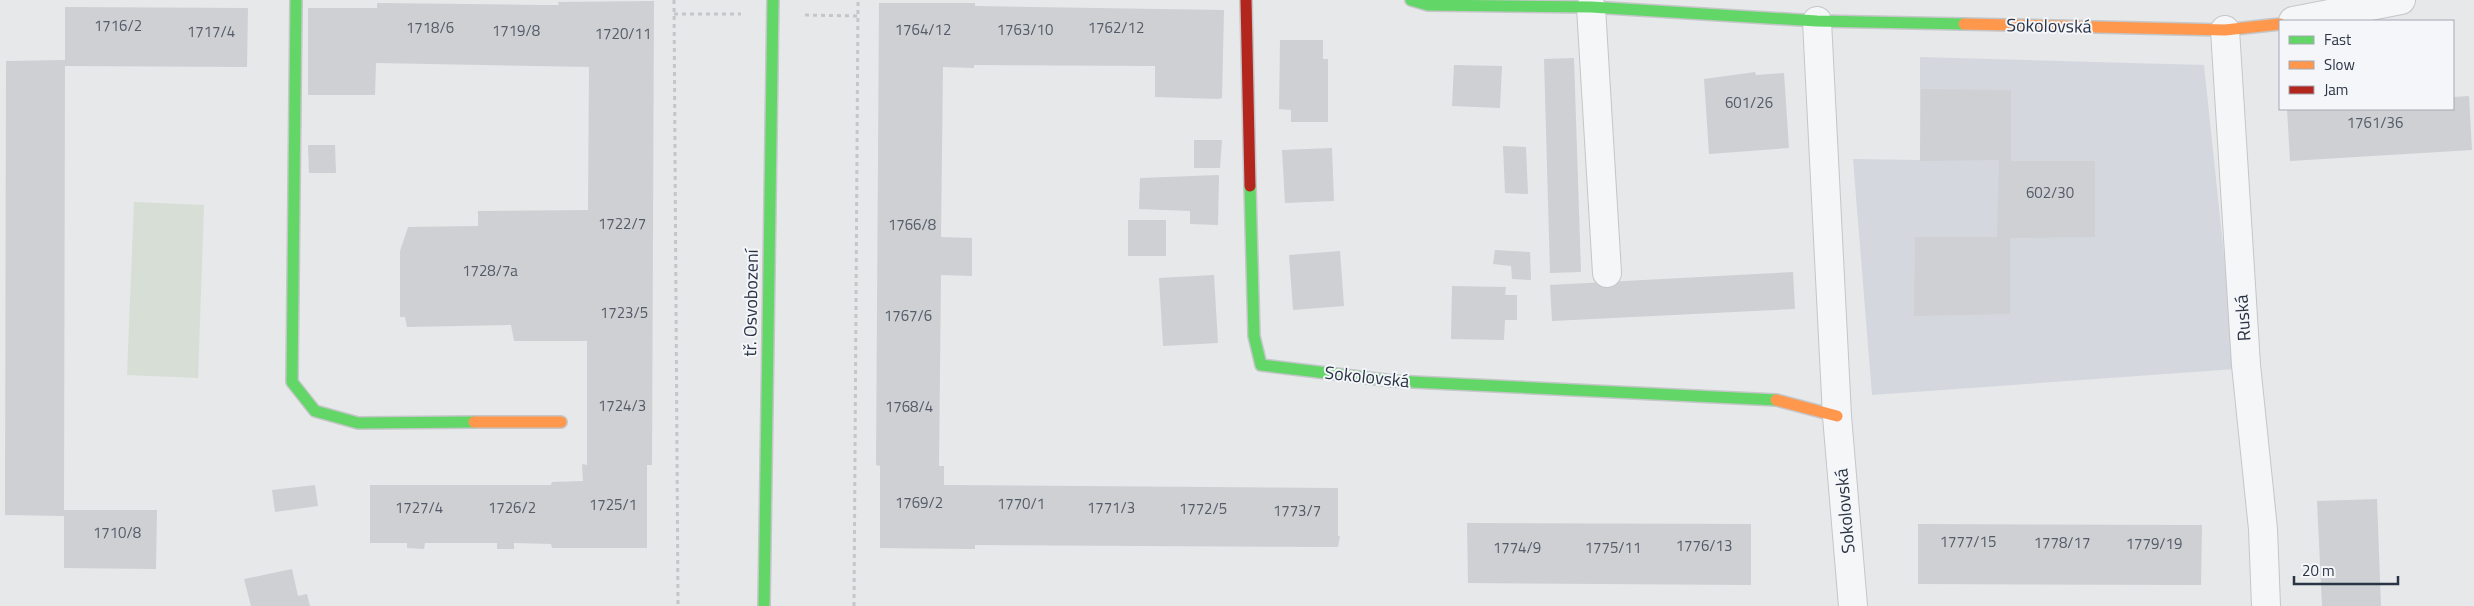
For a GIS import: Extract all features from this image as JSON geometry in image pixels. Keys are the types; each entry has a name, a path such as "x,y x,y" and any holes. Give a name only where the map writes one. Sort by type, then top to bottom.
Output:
{"street":[{"path":"296,0 292,382 315,411 358,423 561,422"},
{"name":"tř. Osvobození","path":"764,606 773,0"},
{"name":"Sokolovská","path":"1246,0 1254,336 1261,365 1392,381 1774,400 1837,416"},
{"name":"Sokolovská","path":"1411,0 1428,5 1591,7 1817,21 2225,30 2279,24"},
{"path":"2297,20 2401,0"},
{"path":"1591,7 1607,273"},
{"name":"Sokolovská","path":"1817,21 1837,416 1853,606"},
{"name":"Ruská","path":"2225,30 2246,365 2263,528 2266,606"}],"path":[{"path":"674,0 678,606"},
{"path":"854,606 858,0"}],"shaded area":[{"path":"1920,57 2204,65 2236,369 1872,395 1853,159 1920,160"},
{"path":"134,202 204,205 198,378 127,375"}],"building":[{"path":"654,1 652,465 647,465 647,548 552,548 551,544 514,543 514,549 497,549 497,543 425,543 424,549 407,548 407,543 370,543 370,485 551,485 552,482 583,481 582,464 587,465 587,341 514,341 511,325 407,327 405,317 400,317 400,251 408,227 478,226 478,211 588,210 589,67 376,63 375,95 308,95 308,8 377,8 377,3 559,5 558,2"},
{"path":"879,3 975,3 975,6 1224,10 1222,98 1218,99 1155,97 1155,66 974,65 974,68 943,67 941,237 972,238 972,276 941,275 939,466 944,466 944,485 1338,488 1338,536 1340,536 1338,547 975,545 975,549 880,548 880,466 876,465"},
{"path":"65,7 248,8 247,67 65,66 64,510 157,510 156,569 64,568 64,516 5,515 6,61 65,60"},
{"path":"1280,40 1323,40 1323,59 1328,59 1328,122 1291,122 1291,110 1279,109"},
{"path":"1574,58 1581,272 1550,273 1544,59"},
{"path":"1454,65 1502,66 1500,108 1452,106"},
{"path":"1755,72 1756,75 1784,73 1789,148 1709,154 1704,79"},
{"path":"1921,89 2011,90 2011,161 2095,161 2095,237 2010,238 2010,314 1914,316 1915,237 1997,237 1999,160 1920,161"},
{"path":"2469,96 2472,150 2290,161 2287,110 2454,110 2454,97"},
{"path":"1194,140 1222,140 1220,168 1194,168"},
{"path":"308,145 335,145 336,173 309,173"},
{"path":"1503,146 1526,147 1528,194 1505,193"},
{"path":"1332,148 1334,201 1285,203 1282,150"},
{"path":"1219,175 1218,225 1190,224 1190,211 1139,209 1140,178"},
{"path":"1128,220 1166,220 1166,256 1128,256"},
{"path":"1495,250 1530,252 1531,280 1512,279 1511,266 1493,264"},
{"path":"1340,251 1344,306 1293,310 1289,255"},
{"path":"1793,272 1795,309 1552,321 1550,285"},
{"path":"1214,275 1218,343 1163,346 1159,278"},
{"path":"1452,286 1506,287 1505,295 1517,295 1517,320 1505,320 1504,340 1451,339"},
{"path":"315,485 318,506 275,512 272,490"},
{"path":"2377,499 2381,606 2322,606 2317,501"},
{"path":"1467,523 1751,524 1751,585 1468,583"},
{"path":"1918,524 2202,525 2201,585 1918,584"},
{"path":"292,569 298,596 307,594 310,606 251,606 244,579"}],"traffic: fast":[{"path":"296,0 292,382 315,411 358,423 474,422"},
{"path":"764,606 773,0"},
{"path":"1411,0 1428,5 1591,7 1817,21 1964,24"},
{"path":"1250,186 1254,336 1261,365 1393,381 1776,400"}],"traffic: slow":[{"path":"1964,24 2225,30 2279,24"},
{"path":"1776,400 1837,416"},
{"path":"474,422 561,422"}],"traffic: jam":[{"path":"1246,0 1250,186"}]}
